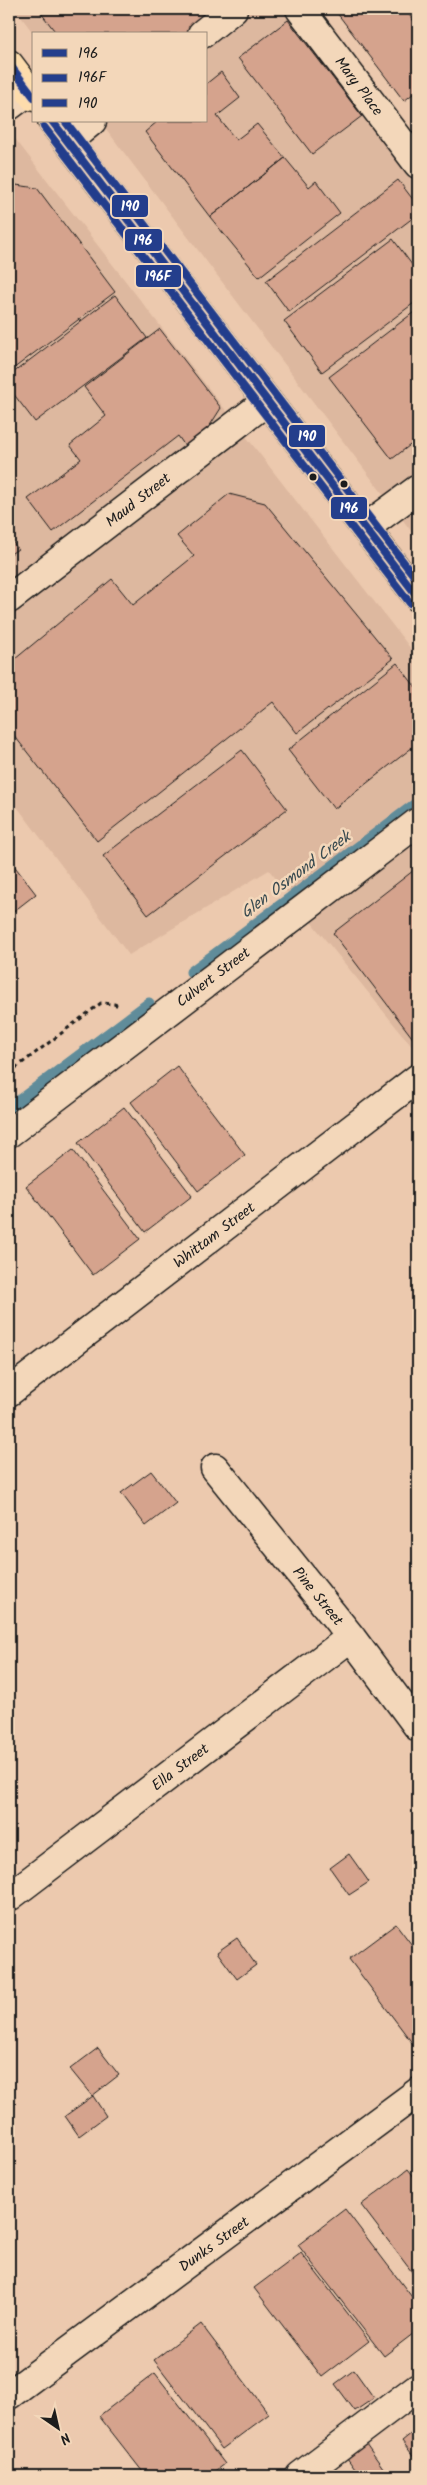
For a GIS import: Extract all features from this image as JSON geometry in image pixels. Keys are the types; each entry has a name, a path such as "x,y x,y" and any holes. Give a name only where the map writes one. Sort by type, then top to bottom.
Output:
{"main road":[{"path":"9,64 24,98"},
{"path":"60,131 418,597"}],"street":[{"path":"204,32 233,9"},
{"name":"Mary Place","path":"300,9 418,164"},
{"path":"60,131 89,122"},
{"name":"Maud Street","path":"9,599 267,401"},
{"path":"365,528 418,489"},
{"name":"Culvert Street","path":"9,1133 418,822"},
{"name":"Whittam Street","path":"9,1392 418,1078"},
{"name":"Pine Street","path":"215,1468 351,1637 418,1727"},
{"name":"Ella Street","path":"9,1897 351,1637"},
{"name":"Dunks Street","path":"9,2395 418,2092"},
{"path":"300,2476 418,2387"}],"path":[{"path":"9,1073 101,1004 114,1004 121,1007"}],"shaded area":[{"path":"15,9 294,9 418,173 418,540 101,122 208,122 208,32 32,32"},
{"path":"9,131 418,658 418,1054 269,870 129,955 9,796"}],"building":[{"path":"38,9 222,9 192,32 55,32"},
{"path":"334,9 405,9 418,27 418,90 404,101"},
{"path":"288,20 362,116 312,154 238,58"},
{"path":"221,72 240,98 217,116 236,140 257,124 285,158 210,217 145,132 157,122 208,122 208,82"},
{"path":"285,158 309,187 316,181 340,213 259,277 210,217"},
{"path":"398,180 418,206 418,214 289,312 266,281"},
{"path":"16,185 37,188 115,292 9,372 9,191"},
{"path":"393,239 418,273 418,300 322,372 284,321"},
{"path":"115,295 147,338 35,422 9,388 9,376"},
{"path":"418,309 418,439 392,459 329,377"},
{"path":"160,329 221,408 209,427 185,446 178,436 53,532 28,499 81,459 70,445 106,416 84,387"},
{"path":"229,494 265,503 393,659 297,733 273,702 97,841 9,729 9,664 112,579 133,605 194,556 177,536"},
{"path":"9,537 18,549 9,555"},
{"path":"397,663 418,690 418,743 334,809 288,750"},
{"path":"242,750 287,809 148,915 103,856"},
{"path":"9,859 36,894 9,915"},
{"path":"418,867 418,1045 333,933"},
{"path":"177,1066 245,1155 198,1191 131,1102"},
{"path":"124,1107 192,1196 145,1232 78,1143"},
{"path":"73,1150 140,1239 93,1275 26,1186"},
{"path":"151,1471 176,1503 146,1526 121,1493"},
{"path":"349,1854 369,1882 349,1895 330,1868"},
{"path":"396,1924 418,1953 418,2047 416,2048 349,1959"},
{"path":"237,1938 256,1965 237,1979 217,1952"},
{"path":"98,2048 119,2075 92,2096 70,2069"},
{"path":"93,2096 106,2116 79,2136 65,2116"},
{"path":"408,2169 418,2182 418,2280 361,2205"},
{"path":"345,2209 418,2305 418,2330 384,2356 298,2245"},
{"path":"301,2253 369,2341 322,2377 254,2288"},
{"path":"201,2324 269,2414 222,2449 154,2360"},
{"path":"354,2370 374,2398 355,2411 335,2384"},
{"path":"155,2373 225,2464 209,2476 146,2476 99,2416"},
{"path":"418,2428 418,2462 402,2441"},
{"path":"366,2444 386,2472 379,2476 360,2476 347,2458"}],"waterway":[{"name":"Glen Osmond Creek","path":"191,972 418,802"},
{"name":"Glen Osmond Creek","path":"9,1108 149,1003"}],"transit line":[{"name":"196","path":"9,64 32,94"},
{"name":"196","path":"53,122 418,597"},
{"name":"190","path":"66,122 418,581"},
{"name":"196F","path":"44,127 410,603"}]}
